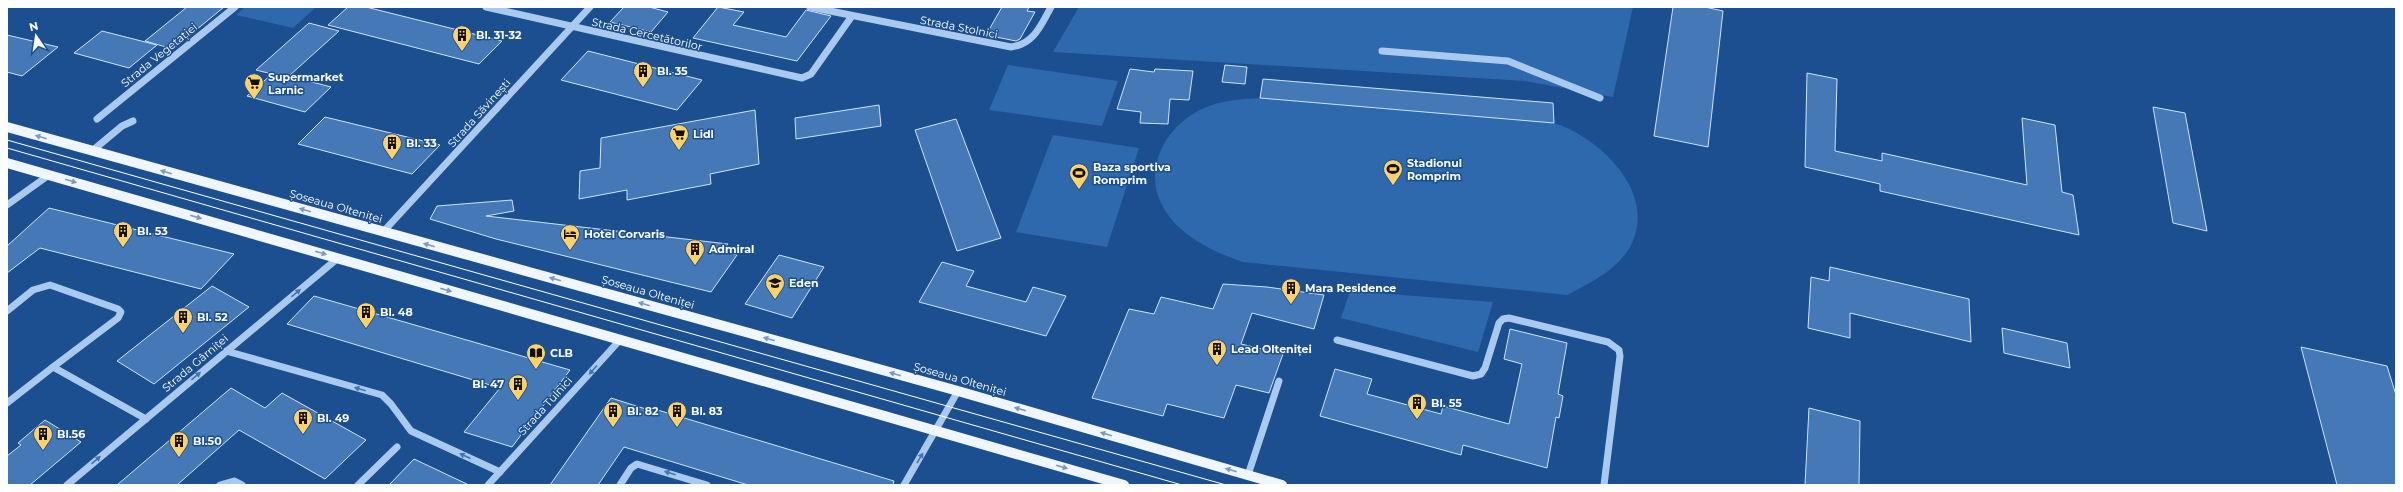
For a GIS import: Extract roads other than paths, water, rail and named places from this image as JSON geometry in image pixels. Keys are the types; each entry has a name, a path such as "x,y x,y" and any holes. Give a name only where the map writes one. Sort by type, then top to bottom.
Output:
{"main road":[{"name":"Șoseaua Olteniței","path":"7,127 958,392 1282,485"},
{"path":"7,163 338,258 619,341 1124,485"}],"street":[{"name":"Strada Vegetației","path":"97,120 235,7"},
{"name":"Strada Cercetătorilor","path":"486,7 791,77 802,78 811,74 852,16"},
{"name":"Strada Săvinești","path":"383,232 590,7"},
{"path":"810,7 852,16"},
{"name":"Strada Stolnici","path":"852,16 1018,47 1032,40 1051,7"},
{"path":"1382,51 1508,61 1522,65 1600,98"},
{"path":"92,151 122,126 133,121"},
{"path":"7,205 50,175"},
{"name":"Strada Gârniței","path":"66,485 338,258"},
{"path":"7,311 33,290 50,285 118,309 121,312 118,318 7,402"},
{"path":"1337,340 1473,376 1481,374 1485,368 1499,322 1504,319 1509,318 1608,342 1619,350 1620,356 1604,485"},
{"name":"Strada Tulnici","path":"488,485 619,341"},
{"path":"226,351 382,395 392,402 403,425 411,431 500,472"},
{"path":"52,368 146,419"},
{"path":"1248,475 1279,381"},
{"path":"904,485 937,431 958,392"},
{"path":"358,485 397,447"},
{"path":"620,485 631,468 637,464 707,485"},
{"path":"220,485 234,481 242,485"}],"tram line":[{"path":"7,140 1226,485"},
{"path":"7,148 1182,485"}],"place":[{"name":"Bl. 31-32","path":"462,52"},
{"name":"Bl. 35","path":"643,88"},
{"name":"Supermarket Larnic","path":"254,100"},
{"name":"Lidl","path":"679,151"},
{"name":"Bl. 33","path":"392,160"},
{"name":"Stadionul Romprim","path":"1393,186"},
{"name":"Baza sportiva Romprim","path":"1079,190"},
{"name":"Bl. 53","path":"123,248"},
{"name":"Hotel Corvaris","path":"570,251"},
{"name":"Admiral","path":"695,266"},
{"name":"Eden","path":"775,300"},
{"name":"Mara Residence","path":"1291,305"},
{"name":"Bl. 48","path":"366,329"},
{"name":"Bl. 52","path":"183,334"},
{"name":"Lead Olteniței","path":"1217,366"},
{"name":"CLB","path":"536,370"},
{"name":"Bl. 47","path":"518,401"},
{"name":"Bl. 55","path":"1417,420"},
{"name":"Bl. 82","path":"613,428"},
{"name":"Bl. 83","path":"677,428"},
{"name":"Bl. 49","path":"303,435"},
{"name":"Bl.56","path":"43,451"},
{"name":"Bl.50","path":"179,458"}]}
